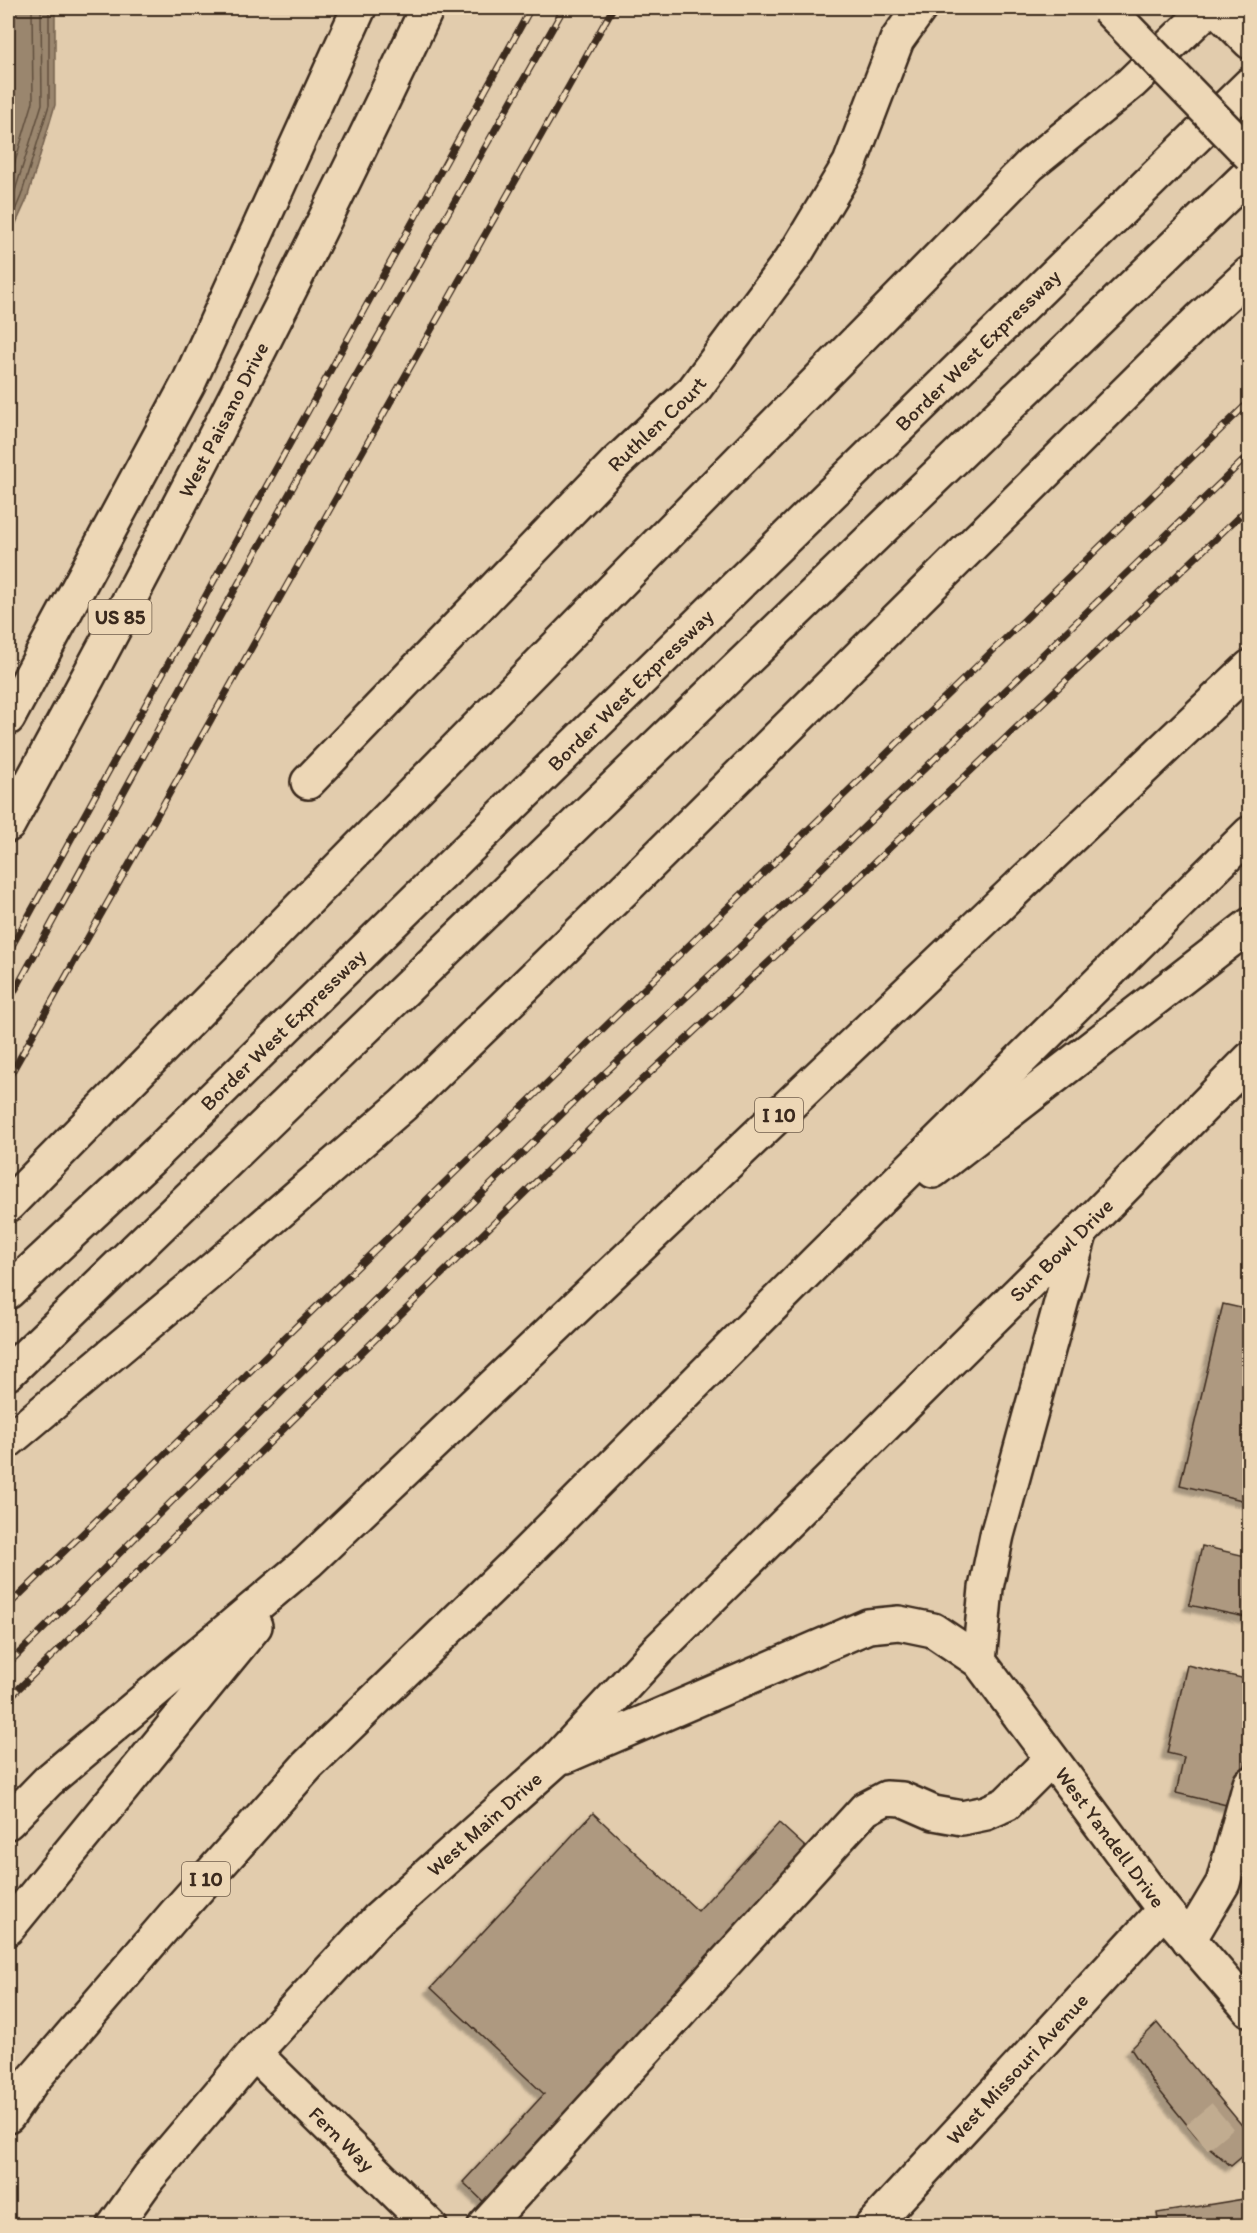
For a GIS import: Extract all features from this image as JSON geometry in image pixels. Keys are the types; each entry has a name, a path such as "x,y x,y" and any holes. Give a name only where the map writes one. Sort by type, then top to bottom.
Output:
{"main road":[{"name":"US 85","path":"8,718 189,382 359,8"},
{"name":"West Paisano Drive","path":"8,825 231,408 427,8"},
{"name":"Ruthlen Court","path":"308,782 616,463 693,391 796,253 850,163 897,40 921,8"},
{"path":"1107,8 1250,155"},
{"path":"8,1204 1030,165 1157,60 1209,8"},
{"path":"1216,8 1250,42"},
{"name":"Border West Expressway","path":"8,1292 159,1151 1250,84"},
{"path":"8,1373 1250,173"},
{"path":"8,1442 217,1266 403,1104 640,874 1200,319 1250,273"},
{"name":"I 10","path":"8,1928 308,1562 1250,667"},
{"name":"I 10","path":"8,2116 32,2081 176,1913 308,1765 495,1583 1250,833"},
{"path":"816,1262 1250,925"},
{"name":"Sun Bowl Drive","path":"871,1438 1081,1231 1250,1059"},
{"path":"556,1760 868,1626 900,1623 933,1630 979,1660 986,1588 997,1535 1081,1231"},
{"name":"West Main Drive","path":"114,2226 149,2177 254,2053 378,1919 556,1760 656,1652 871,1438"},
{"path":"8,1822 48,1781 308,1562"},
{"name":"West Yandell Drive","path":"979,1660 1164,1910 1250,2010"},
{"path":"485,2226 865,1809 886,1798 902,1798 934,1813 962,1818 986,1813 1006,1804 1051,1759"},
{"path":"1189,1940 1224,1883 1250,1784"},
{"name":"West Missouri Avenue","path":"872,2226 1164,1910"},
{"name":"Fern Way","path":"254,2053 430,2226"}],"water":[{"path":"8,8 55,8 55,105 27,199 8,241"}],"building":[{"path":"1223,1304 1250,1310 1250,1502 1180,1485"},
{"path":"1202,1546 1250,1557 1250,1618 1189,1605"},
{"path":"1187,1665 1250,1680 1250,1742 1235,1807 1176,1793 1184,1757 1167,1753"},
{"path":"593,1813 698,1911 779,1823 814,1855 489,2207 463,2182 544,2094 431,1988"},
{"path":"1157,2023 1250,2135 1250,2150 1231,2166 1197,2137 1154,2084 1131,2049"},
{"path":"1250,2198 1250,2226 1159,2226 1157,2213"}],"tunnel":[{"path":"1197,2137 1228,2111"}],"railway":[{"path":"8,953 531,8"},
{"path":"8,1003 224,609 564,8"},
{"path":"8,1079 613,8"},
{"path":"8,1606 1250,401"},
{"path":"8,1664 577,1099 742,945 1250,454"},
{"path":"8,1699 595,1124 1250,506"}]}
